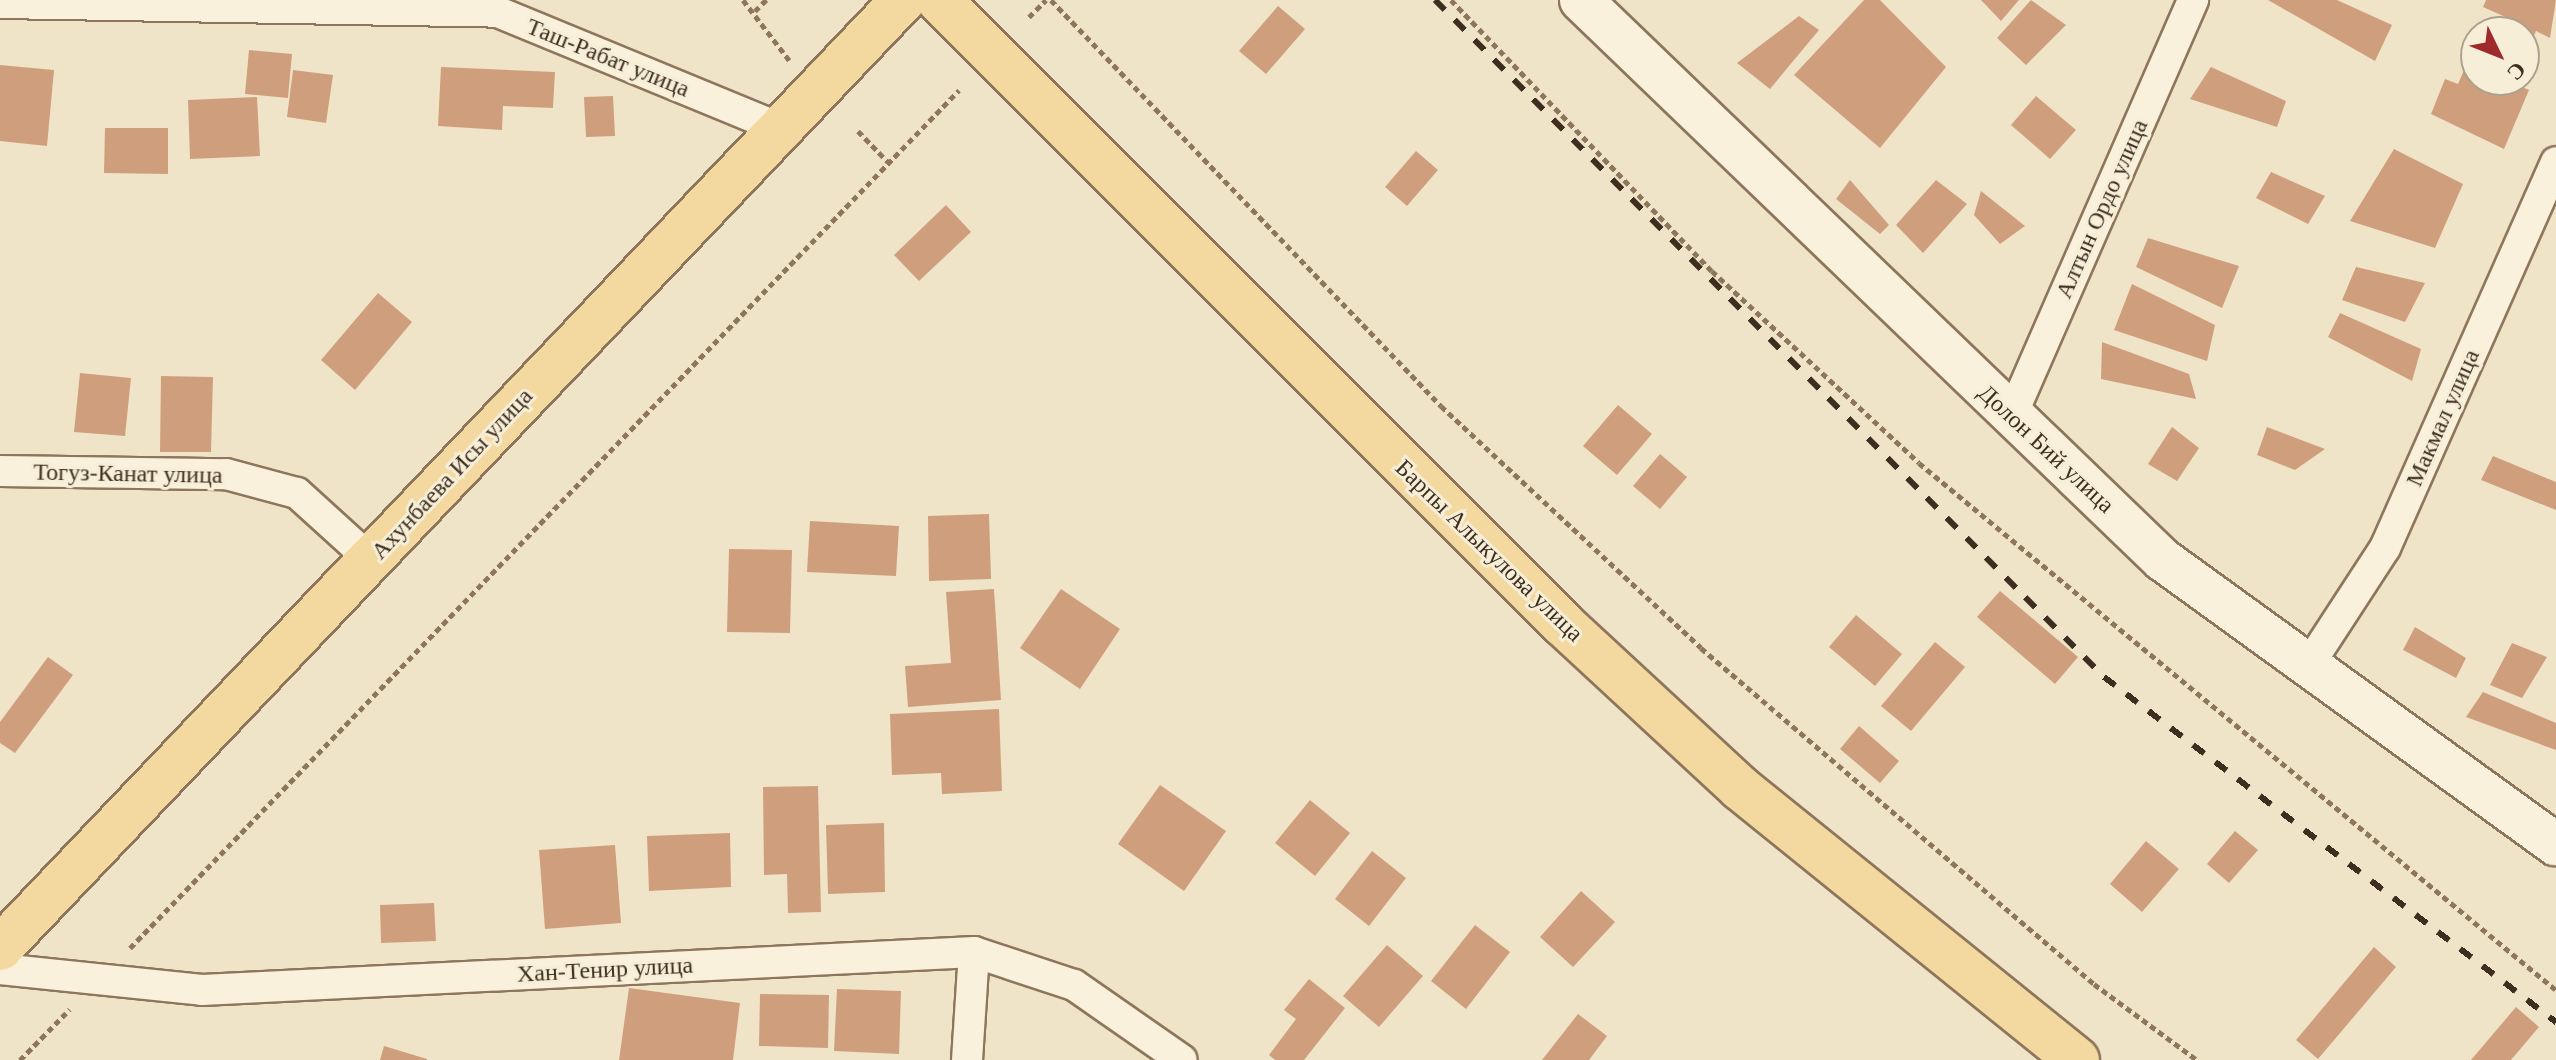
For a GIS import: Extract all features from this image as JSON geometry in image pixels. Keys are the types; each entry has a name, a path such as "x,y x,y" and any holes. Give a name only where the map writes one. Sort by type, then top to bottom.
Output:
{"main road":[{"name":"Ахунбаева Исы улица","path":"0,948 903,0"},
{"name":"Барпы Алыкулова улица","path":"939,0 1563,624 1740,788 2077,1060"}],"street":[{"name":"Долон Бий улица","path":"1581,0 2163,560 2255,632 2310,663 2556,845"},
{"name":"Алтын Ордо улица","path":"2011,417 2193,0"},
{"name":"Таш-Рабат улица","path":"0,3 498,12 780,128"},
{"name":"Макмал улица","path":"2310,663 2385,548 2556,162"},
{"name":"Тогуз-Канат улица","path":"0,471 226,474 297,493 371,560"},
{"name":"Хан-Тенир улица","path":"0,969 202,990 974,952 1074,985 1182,1060"},
{"path":"967,1060 974,952"}],"path":[{"path":"743,0 755,11 789,60"},
{"path":"755,11 766,0"},
{"path":"1029,17 1048,0 1441,406 1701,648 2094,984 2197,1060"},
{"path":"1451,0 1712,271 1919,463 2556,990"},
{"path":"20,1060 959,90"},
{"path":"858,131 888,162"}],"building":[{"path":"1864,0 1880,0 1946,67 1880,148 1794,75"},
{"path":"1981,0 2019,0 2001,21"},
{"path":"2031,0 2066,25 2026,65 1997,38"},
{"path":"2268,0 2337,0 2392,25 2375,61"},
{"path":"2486,0 2556,0 2550,38 2540,33 2540,16 2503,16 2483,7"},
{"path":"1278,6 1305,29 1266,74 1239,51"},
{"path":"1799,16 1819,30 1770,89 1737,63"},
{"path":"249,50 292,54 288,98 245,94"},
{"path":"0,65 54,70 47,146 0,141"},
{"path":"441,67 555,72 553,108 503,106 502,130 438,126"},
{"path":"2211,67 2286,101 2277,127 2190,99"},
{"path":"293,70 333,75 326,123 287,117"},
{"path":"2445,79 2458,84 2460,79 2460,96 2526,96 2504,149 2431,114"},
{"path":"613,96 615,136 586,137 584,97"},
{"path":"2036,96 2076,130 2050,159 2011,125"},
{"path":"257,97 260,156 190,159 188,100"},
{"path":"105,128 168,128 168,174 104,173"},
{"path":"2394,149 2463,184 2435,248 2350,221"},
{"path":"1416,151 1438,170 1407,206 1385,187"},
{"path":"2271,172 2325,196 2308,224 2256,198"},
{"path":"1850,180 1889,225 1880,234 1836,199"},
{"path":"1936,180 1967,204 1923,253 1896,225"},
{"path":"1981,191 2025,226 2000,244 1974,215"},
{"path":"946,205 971,232 919,281 894,255"},
{"path":"2148,238 2239,266 2222,308 2136,267"},
{"path":"2356,267 2425,283 2405,322 2342,300"},
{"path":"2132,284 2215,325 2207,361 2114,330"},
{"path":"378,293 412,322 355,390 321,360"},
{"path":"2340,313 2421,349 2412,381 2328,337"},
{"path":"2102,342 2189,374 2196,399 2101,379"},
{"path":"80,373 131,378 125,436 74,432"},
{"path":"161,376 213,377 211,452 160,452"},
{"path":"1618,405 1652,434 1617,475 1583,446"},
{"path":"2172,427 2199,448 2177,481 2148,464"},
{"path":"2267,427 2325,449 2295,470 2257,455"},
{"path":"1660,454 1687,477 1660,509 1633,486"},
{"path":"2493,456 2556,482 2556,510 2481,480"},
{"path":"989,514 991,579 929,581 928,516"},
{"path":"810,521 899,526 896,576 807,572"},
{"path":"729,549 792,550 790,633 727,632"},
{"path":"994,589 1001,700 908,707 905,666 951,663 946,592"},
{"path":"1061,589 1120,629 1080,689 1020,648"},
{"path":"2000,591 2078,657 2055,684 1977,617"},
{"path":"1856,615 1902,654 1875,686 1829,647"},
{"path":"2415,627 2466,658 2456,678 2403,650"},
{"path":"1935,642 1965,667 1911,731 1881,706"},
{"path":"2512,643 2547,657 2522,698 2490,685"},
{"path":"48,657 73,675 15,753 0,743 0,722"},
{"path":"2483,692 2556,723 2556,750 2466,717"},
{"path":"999,709 1002,791 942,794 941,773 892,775 890,714"},
{"path":"1859,726 1899,761 1880,783 1840,749"},
{"path":"1160,785 1226,831 1184,891 1118,844"},
{"path":"818,786 821,912 788,913 787,874 764,875 763,787"},
{"path":"1310,800 1350,833 1315,876 1275,843"},
{"path":"884,823 885,892 828,894 826,825"},
{"path":"2235,831 2258,850 2229,883 2207,864"},
{"path":"730,833 731,887 649,891 647,836"},
{"path":"2146,841 2179,869 2142,912 2110,884"},
{"path":"615,845 621,923 545,929 539,850"},
{"path":"1372,851 1406,878 1369,926 1335,899"},
{"path":"1581,891 1615,922 1573,967 1540,937"},
{"path":"434,903 436,941 381,943 380,905"},
{"path":"1475,925 1510,952 1466,1009 1431,981"},
{"path":"1387,945 1423,976 1379,1027 1343,996"},
{"path":"2374,947 2396,967 2318,1059 2296,1040"},
{"path":"1309,979 1345,1008 1304,1060 1275,1060 1269,1055 1296,1019 1284,1010"},
{"path":"629,988 740,1003 733,1060 619,1060"},
{"path":"837,989 901,991 899,1054 834,1051"},
{"path":"760,994 829,995 828,1048 759,1046"},
{"path":"2516,1007 2539,1027 2511,1060 2471,1060"},
{"path":"1578,1014 1607,1036 1589,1060 1542,1060"},
{"path":"384,1046 427,1059 427,1060 380,1060"}],"railway":[{"path":"1435,0 2104,677 2556,1022"}]}
